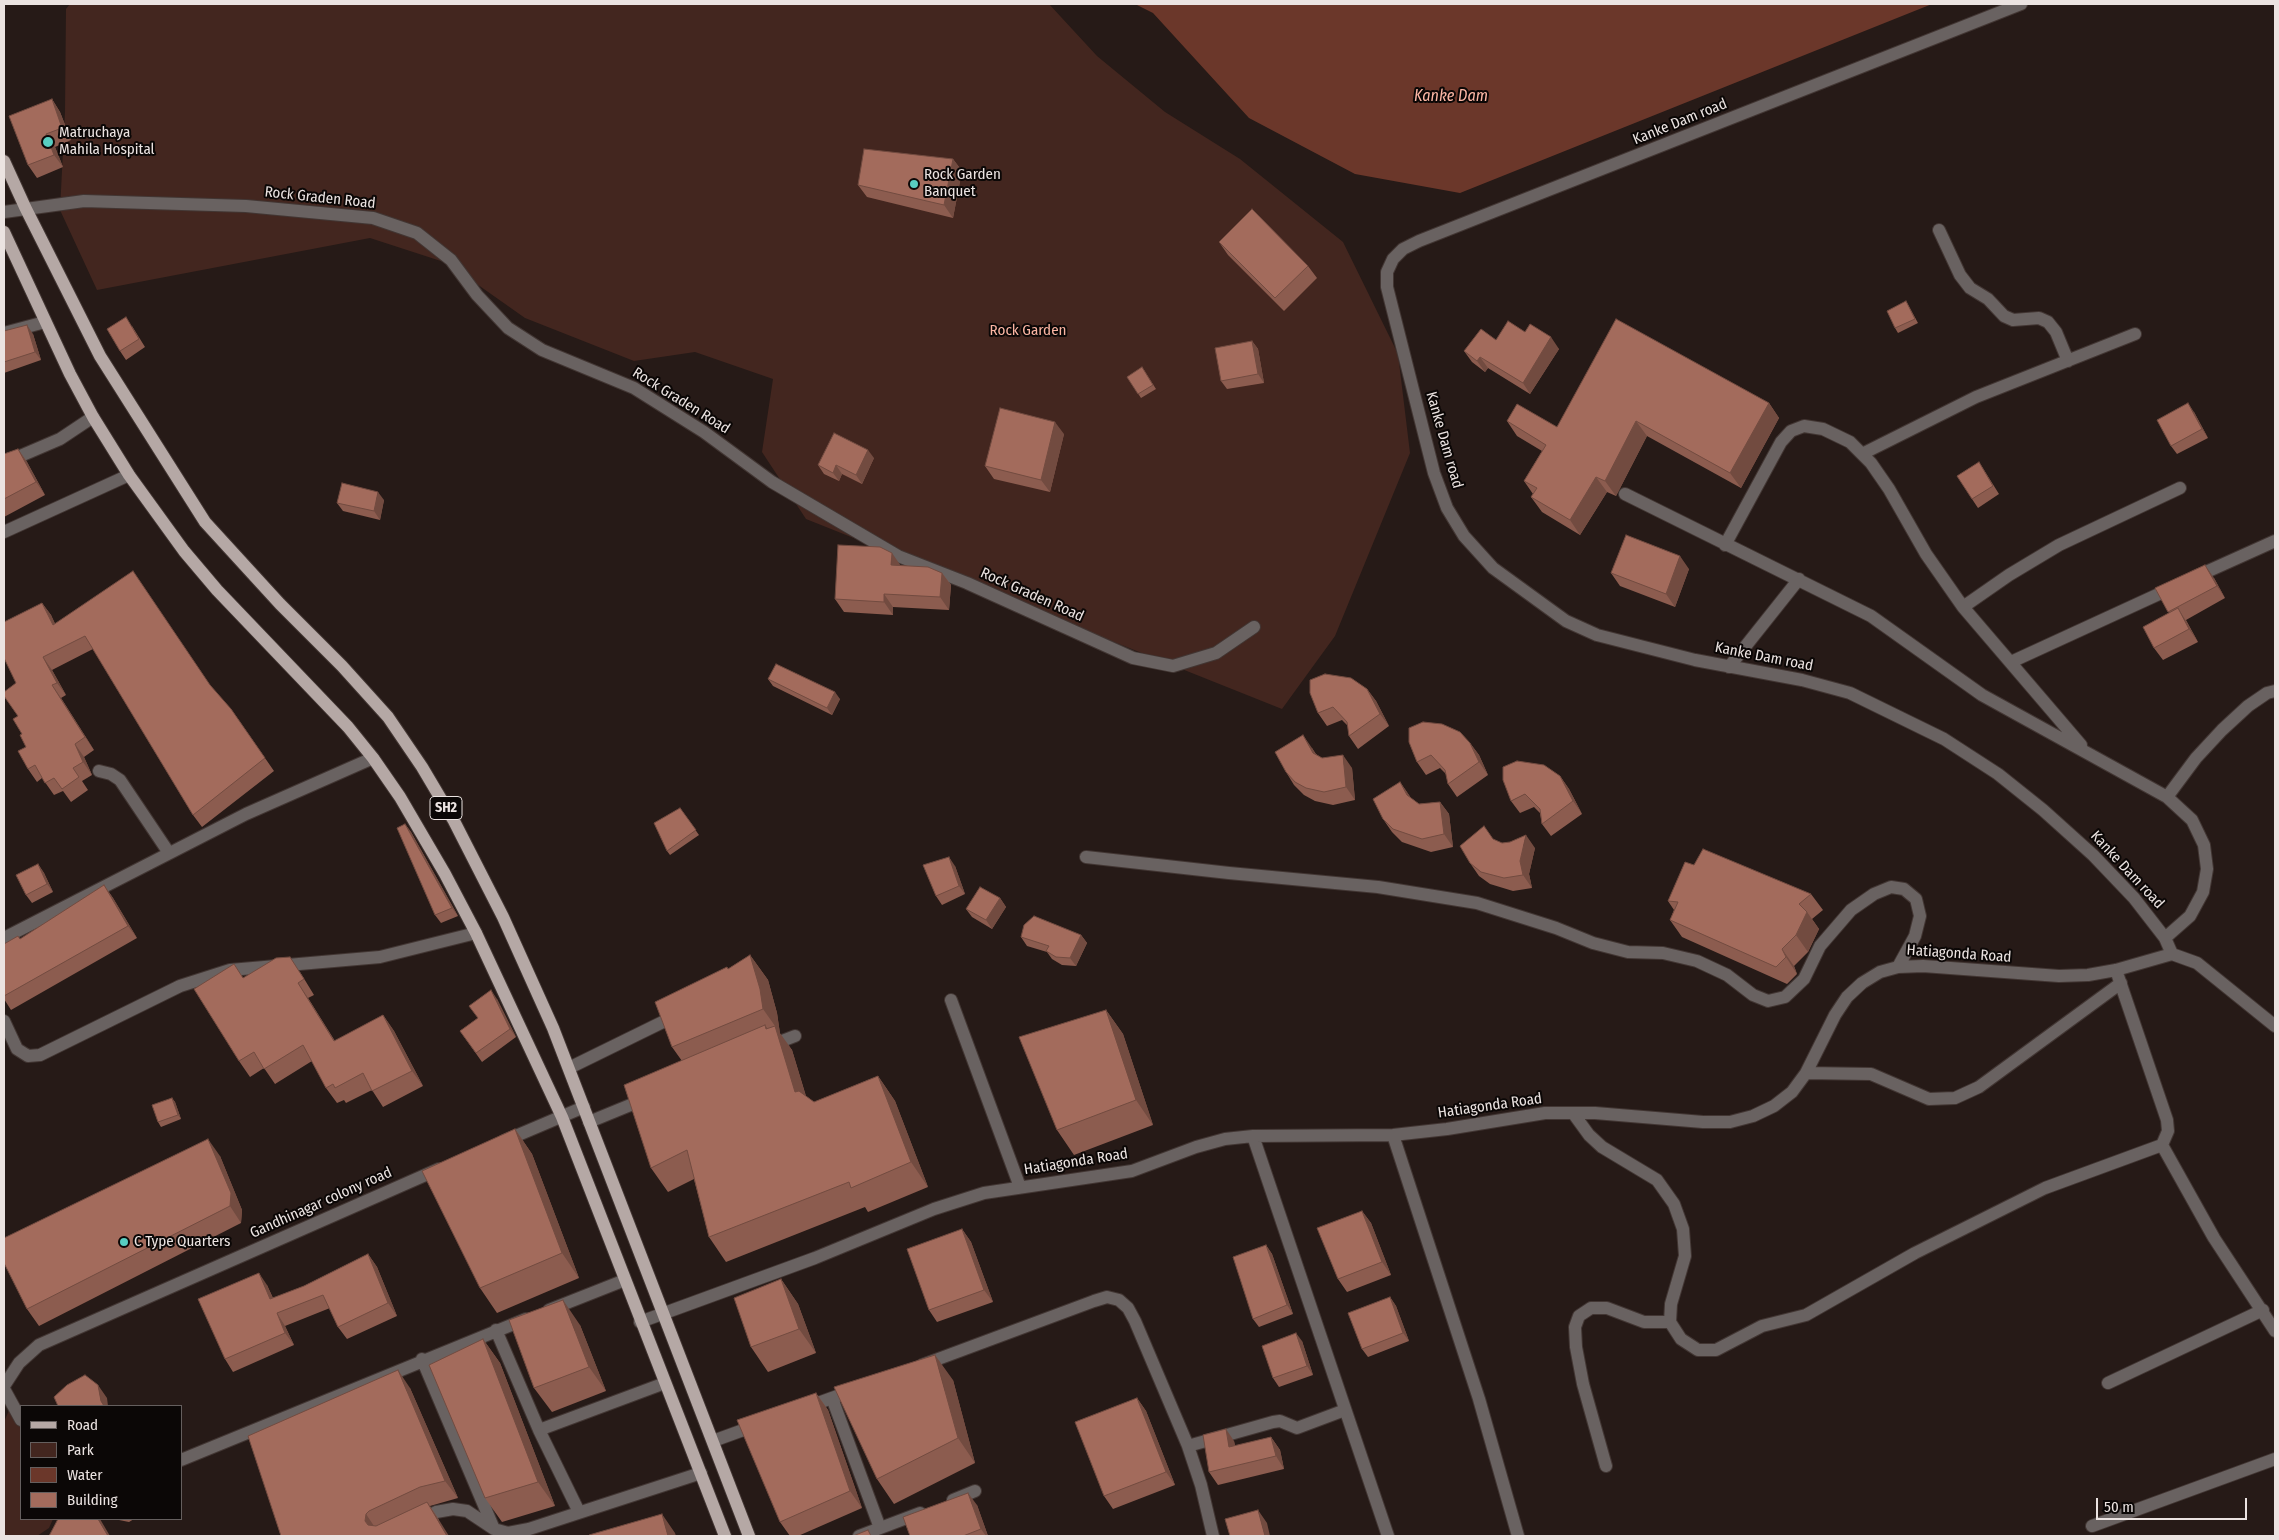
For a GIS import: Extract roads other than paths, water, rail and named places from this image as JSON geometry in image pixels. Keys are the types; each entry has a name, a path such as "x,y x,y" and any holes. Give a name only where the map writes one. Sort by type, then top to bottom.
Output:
{"main road":[{"name":"SH2","path":"4,161 100,356 204,522 388,717 422,767 454,821 503,917 569,1068 749,1536"},
{"name":"SH2","path":"4,232 45,322 93,417 129,474 184,551 217,590 348,727 373,758 404,804 476,932 562,1117 640,1322 725,1536"}],"street":[{"name":"Kanke Dam road","path":"2022,4 1419,241 1403,249 1394,259 1387,272 1387,288 1434,473 1447,508 1464,536 1494,568 1566,621 1597,635 1634,646 1729,667 1802,680 1850,693 1944,740 1998,774 2086,849 2134,898 2165,938 2172,954"},
{"name":"Rock Graden Road","path":"4,212 25,207 84,201 246,206 373,218 417,233 451,260 477,295 508,328 535,346 634,388 704,432 772,482 898,556 967,583 1133,658 1173,666 1216,653 1254,627"},
{"path":"1939,230 1960,275 1970,288 1988,299 2004,316 2013,320 2039,318 2048,322 2056,332 2068,360"},
{"path":"4,333 45,322"},
{"path":"1862,454 1976,397 2135,334"},
{"path":"4,463 60,439 93,417"},
{"path":"1725,545 1781,442 1791,431 1804,426 1823,429 1850,442 1871,463 1889,489 1926,554 1964,607 2086,750"},
{"path":"4,532 129,474"},
{"path":"1964,607 2010,575 2060,545 2180,488"},
{"path":"1625,494 1871,616 1982,695 2086,750 2167,797 2192,820 2204,845 2207,869 2203,892 2190,916 2165,938"},
{"path":"2011,662 2275,541"},
{"path":"1729,667 1799,579"},
{"path":"2167,797 2196,758 2222,730 2248,706 2274,688"},
{"path":"4,938 246,814 373,758"},
{"path":"99,772 111,774 120,780 169,853"},
{"path":"1086,857 1229,874 1378,887 1477,903 1556,928 1593,943 1628,952 1663,953 1697,962 1727,975 1753,995 1768,1001 1784,997 1804,979 1820,946 1851,910 1874,894 1891,887 1904,889 1916,899 1920,916 1914,936 1898,967"},
{"path":"4,1022 17,1049 28,1056 40,1055 180,986 230,970 380,957 476,932"},
{"path":"2172,954 2197,964 2275,1026"},
{"name":"Hatiagonda Road","path":"640,1322 815,1258 934,1209 984,1193 1132,1171 1196,1147 1225,1140 1253,1136 1393,1135 1446,1129 1545,1113 1730,1122 1753,1116 1774,1106 1792,1092 1806,1073 1835,1015 1847,997 1862,983 1880,972 1898,967 1923,966 2059,976 2088,975 2116,970 2172,954"},
{"path":"1573,1113 1589,1135 1602,1147 1657,1180 1674,1204 1683,1229 1685,1256 1671,1304 1670,1322 1681,1339 1698,1350 1716,1350 1762,1326 1806,1315 1915,1253 2044,1188 2162,1145 2168,1131 2167,1120 2116,970"},
{"path":"1806,1073 1871,1074 1928,1099 1955,1098 1979,1087 2121,983"},
{"path":"951,1000 1020,1187"},
{"path":"569,1068 693,1008"},
{"path":"759,1051 795,1036"},
{"path":"590,1122 661,1092"},
{"path":"496,1144 584,1107"},
{"path":"1393,1135 1479,1399 1518,1536"},
{"path":"1253,1136 1388,1536"},
{"path":"2162,1145 2214,1238 2275,1331"},
{"name":"Gandhinagar colony road","path":"4,1387 19,1363 39,1345 451,1164"},
{"path":"182,1460 496,1330 625,1280"},
{"path":"906,1371 1094,1300 1107,1298 1119,1300 1128,1308 1135,1321 1188,1446 1201,1485 1213,1536"},
{"path":"1606,1466 1583,1384 1576,1347 1575,1327 1579,1316 1591,1308 1607,1308 1644,1322 1670,1322"},
{"path":"2108,1383 2263,1310"},
{"path":"496,1330 539,1430 579,1512"},
{"path":"422,1360 494,1529"},
{"path":"539,1430 665,1383"},
{"path":"796,1411 869,1384"},
{"path":"4,1387 20,1418"},
{"path":"832,1398 880,1528"},
{"path":"1188,1446 1273,1422 1280,1422 1297,1428 1345,1410"},
{"path":"713,1441 768,1421"},
{"path":"2092,1526 2275,1458"},
{"path":"411,1524 436,1512 453,1509 467,1512 494,1529 508,1533 529,1529 701,1473"},
{"path":"859,1536 975,1491"}],"water":[{"name":"Kanke Dam","path":"1135,4 1932,4 1460,193 1355,174 1249,118 1153,13"}],"place":[{"name":"Matruchaya Mahila Hospital","path":"48,142"},
{"name":"Rock Garden Banquet","path":"914,184"},
{"name":"C Type Quarters","path":"124,1242"}],"park label":[{"name":"Rock Garden","path":"1028,331"}]}
